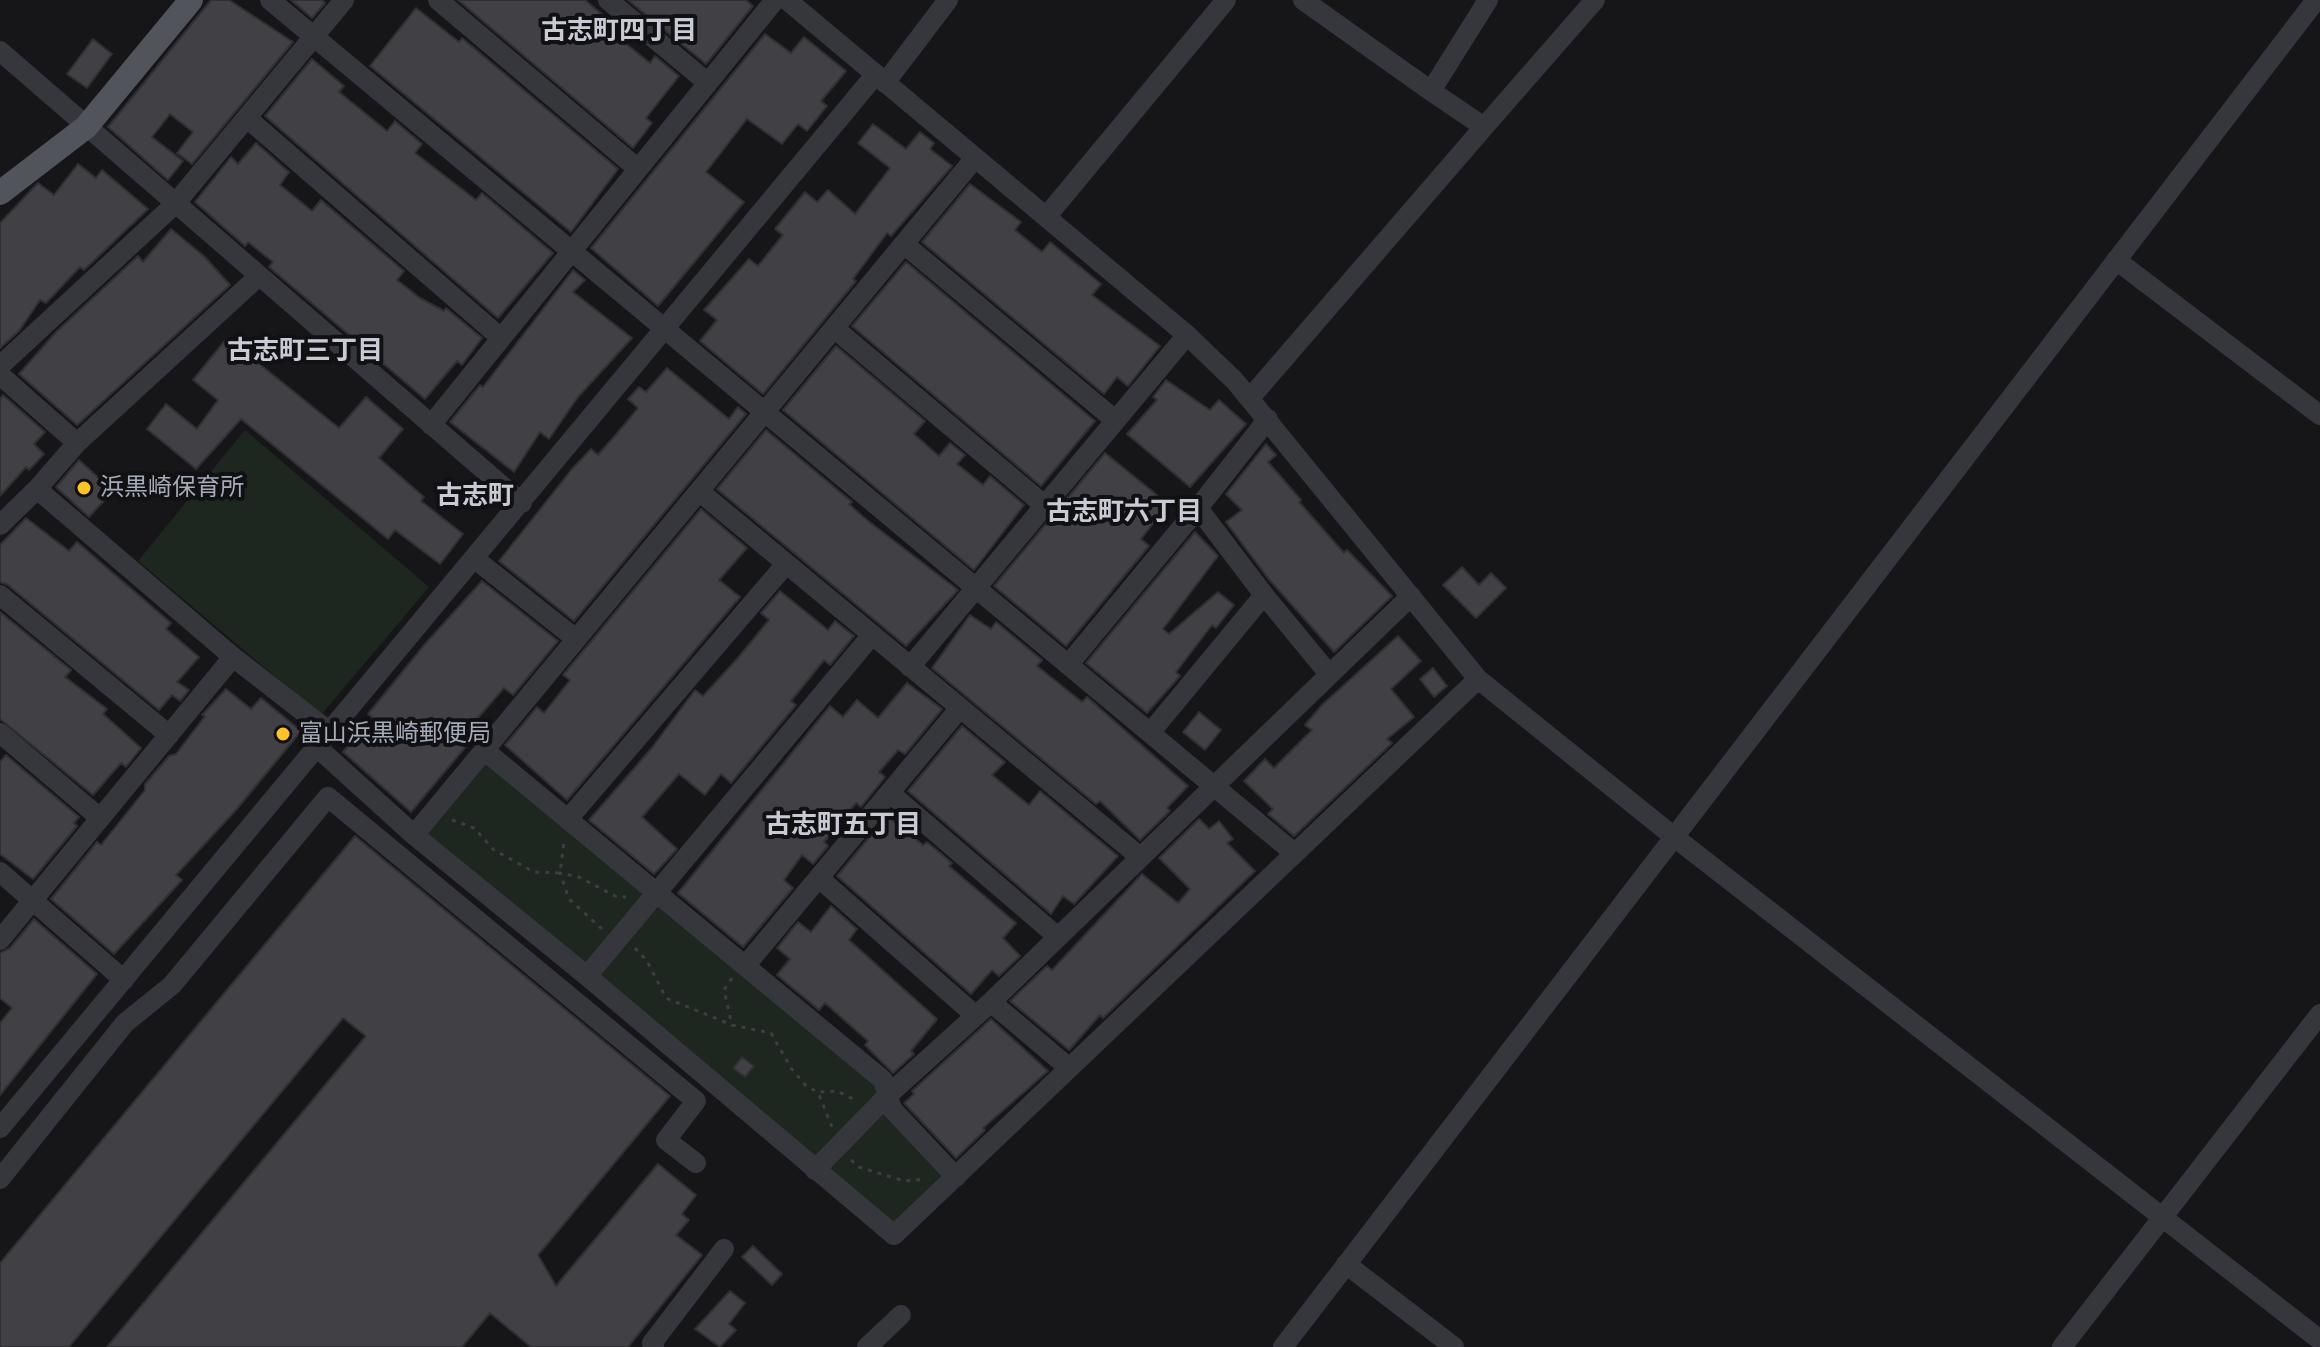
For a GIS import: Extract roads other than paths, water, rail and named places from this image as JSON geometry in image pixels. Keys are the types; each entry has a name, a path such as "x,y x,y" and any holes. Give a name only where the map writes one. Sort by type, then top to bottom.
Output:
{"main road":[{"path":"0,193 86,127 191,0"}],"street":[{"path":"270,0 1293,852"},
{"path":"0,366 175,204 344,0"},
{"path":"438,0 638,169"},
{"path":"608,0 708,83"},
{"path":"431,425 775,0"},
{"path":"787,0 1187,335 1268,419 1478,679 1673,836 2320,1340"},
{"path":"0,1128 665,329 948,0"},
{"path":"1046,217 1226,0"},
{"path":"1303,0 1484,127"},
{"path":"1431,91 1488,0"},
{"path":"1250,398 1595,0"},
{"path":"1283,1347 2316,0"},
{"path":"0,51 522,503"},
{"path":"247,118 501,338"},
{"path":"414,835 975,158"},
{"path":"904,244 1115,420"},
{"path":"2116,260 2320,415"},
{"path":"0,525 77,443 259,276"},
{"path":"834,328 1044,505"},
{"path":"910,667 1187,335"},
{"path":"0,375 77,443"},
{"path":"1068,665 1268,419"},
{"path":"37,489 325,740 414,835 587,976 894,1235 1478,679"},
{"path":"699,491 1140,857"},
{"path":"1198,508 1329,674"},
{"path":"475,559 576,639"},
{"path":"568,819 786,564"},
{"path":"0,595 169,735"},
{"path":"1150,733 1264,595"},
{"path":"815,1170 887,1096 984,1009 1411,596"},
{"path":"587,976 872,635"},
{"path":"0,940 233,657"},
{"path":"745,966 960,708"},
{"path":"0,733 100,818"},
{"path":"484,750 883,1080 892,1109 956,1177"},
{"path":"890,793 1058,937"},
{"path":"0,1179 125,1023 172,985 328,797 696,1101 666,1140 696,1163"},
{"path":"0,872 124,980"},
{"path":"819,878 984,1009 1068,1067"},
{"path":"2062,1347 2320,1014"},
{"path":"654,1347 652,1343 724,1249"},
{"path":"1346,1264 1454,1347"},
{"path":"867,1347 901,1315"}],"place":[{"name":"浜黒崎保育所","path":"84,488"},
{"name":"富山浜黒崎郵便局","path":"283,734"}],"district":[{"name":"古志町四丁目","path":"619,32"},
{"name":"古志町三丁目","path":"305,352"},
{"name":"古志町","path":"475,497"},
{"name":"古志町六丁目","path":"1124,513"},
{"name":"古志町五丁目","path":"843,826"}]}
